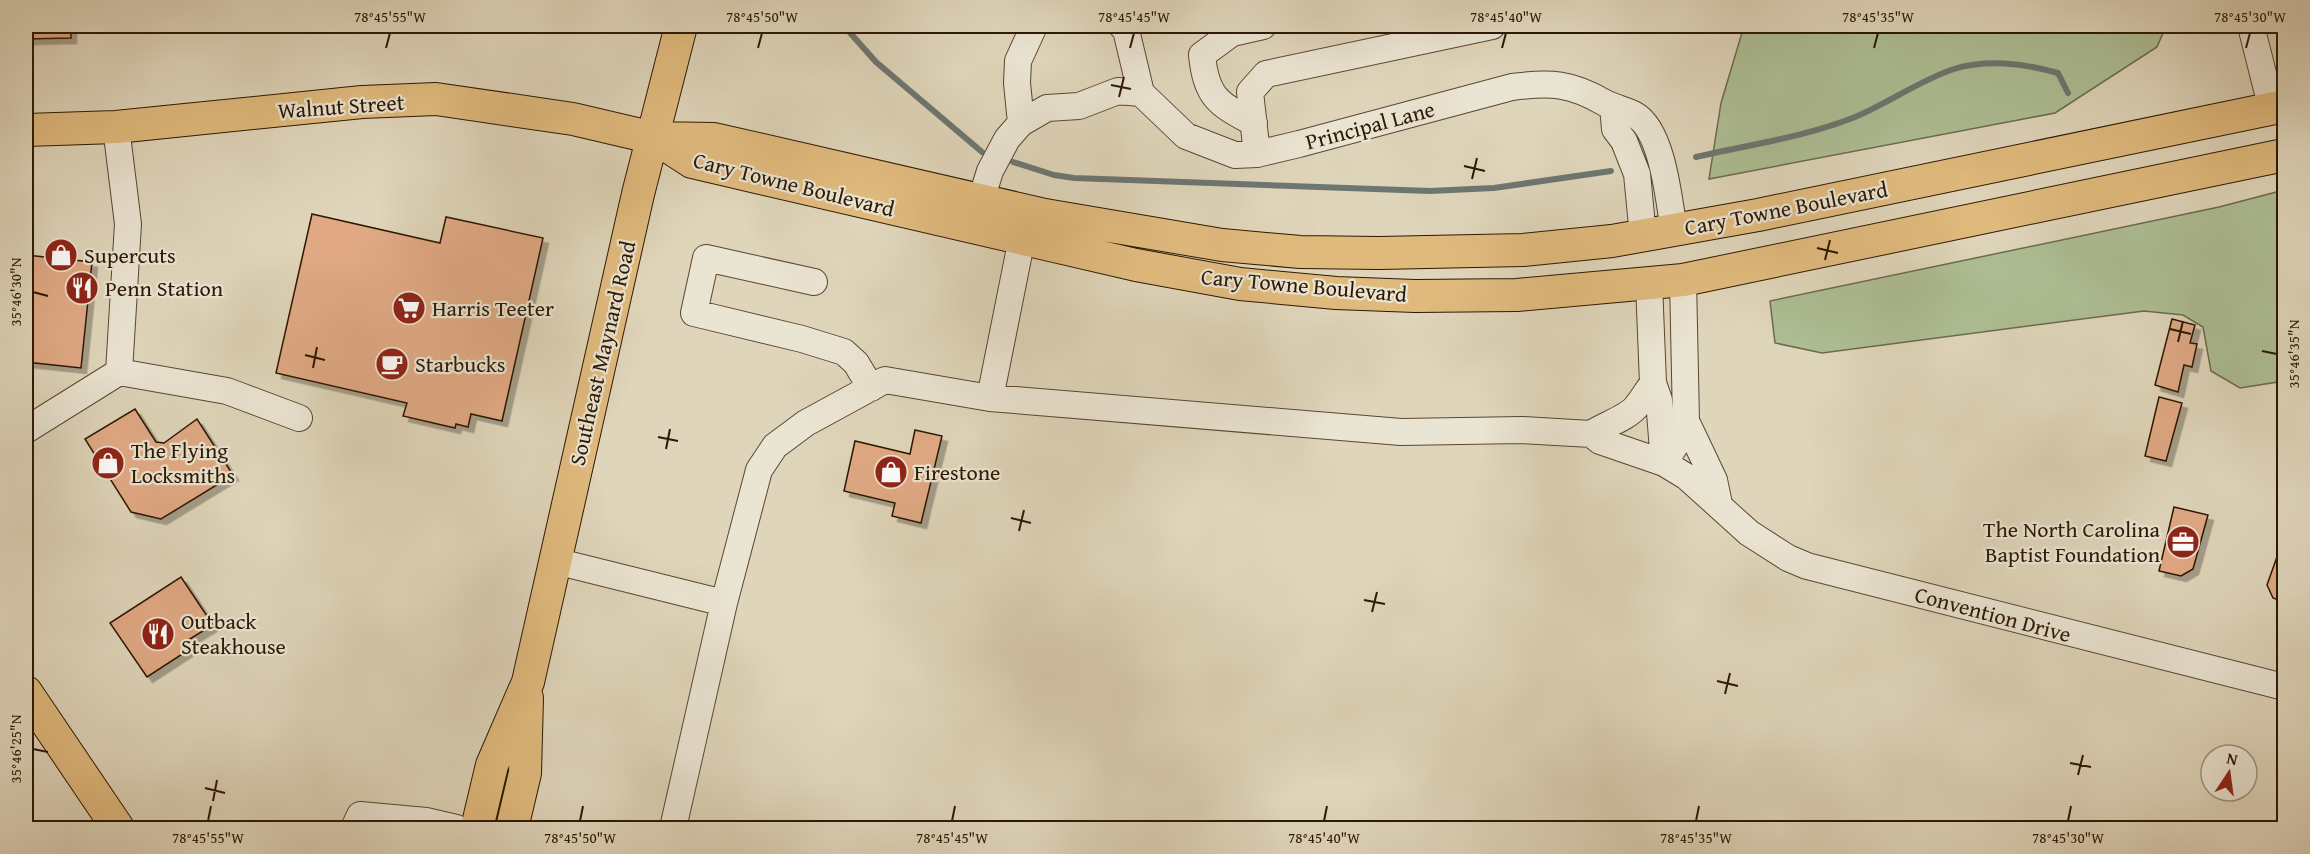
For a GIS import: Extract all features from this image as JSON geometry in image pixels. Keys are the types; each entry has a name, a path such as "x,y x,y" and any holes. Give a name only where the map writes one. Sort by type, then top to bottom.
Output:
{"main road":[{"name":"Southeast Maynard Road","path":"512,828 525,773 528,682 638,194 681,26"},
{"name":"Walnut Street","path":"26,130 116,127 362,102 436,99 573,118 654,138"},
{"name":"Cary Towne Boulevard","path":"654,138 714,139 1045,215 1222,245 1299,252 1523,250 1612,242 1674,231 2278,108"},
{"name":"Cary Towne Boulevard","path":"654,138 692,162 1136,265 1240,284 1336,293 1517,295 1683,280 2284,155"},
{"path":"1674,231 1683,280"},
{"path":"1643,236 1649,284"},
{"name":"Southeast Maynard Road","path":"477,828 492,765 528,682"},
{"path":"26,692 118,828"}],"street":[{"path":"1021,123 1017,83 1018,61 1034,26"},
{"path":"981,200 990,171 1007,139 1021,123 1047,108 1078,106 1118,91 1141,93 1126,30 1122,26"},
{"path":"1254,123 1220,105 1204,78 1202,55 1232,33 1263,26"},
{"path":"1257,154 1250,92 1266,74 1492,26"},
{"path":"2251,26 2278,108"},
{"name":"Principal Lane","path":"1141,93 1186,136 1235,155 1257,154 1512,87 1545,83 1563,84 1579,89 1613,107 1637,115 1652,133 1660,160 1674,231"},
{"path":"1613,107 1615,129 1624,141 1637,174 1643,236"},
{"path":"116,127 128,224 118,372"},
{"path":"990,398 1022,238"},
{"path":"814,282 706,258 694,313 802,339 844,352 856,363 871,388"},
{"path":"1664,463 1682,435 1686,421 1683,280"},
{"path":"1649,284 1653,383 1659,400 1664,463"},
{"path":"26,430 118,372 227,391 299,418"},
{"path":"673,828 724,603 759,470 775,446 806,423 885,380 990,398 1401,432 1522,430 1591,434 1636,407 1653,383"},
{"path":"1686,421 1714,480 1719,504"},
{"name":"Convention Drive","path":"1591,434 1600,441 1664,463 1687,477 1749,533 1770,548 1807,566 2284,687"},
{"path":"555,561 724,603"},
{"path":"354,828 360,815 426,821 456,828"}],"green space":[{"path":"1744,26 2166,26 2157,47 2055,113 1709,179 1721,103"},
{"path":"2284,190 2284,381 2240,388 2211,371 2203,327 2183,315 2144,311 1822,353 1775,343 1770,301 2219,207"}],"building":[{"path":"26,26 71,26 71,38 26,39"},
{"name":"Harris Teeter","path":"312,214 440,243 446,217 543,238 502,421 471,414 468,427 456,424 455,428 403,416 407,403 276,373"},
{"path":"26,255 92,262 81,368 26,362 26,324 31,324 33,310 26,309"},
{"path":"2172,319 2195,325 2190,343 2197,344 2192,367 2184,365 2178,392 2155,385"},
{"path":"2159,397 2182,403 2166,461 2145,456"},
{"path":"135,409 156,442 164,443 197,419 233,475 161,519 131,512 85,439"},
{"name":"Firestone","path":"915,430 942,436 921,523 892,516 895,503 844,491 855,441 910,454"},
{"name":"The North Carolina Baptist Foundation","path":"2174,507 2208,515 2193,569 2181,576 2159,571"},
{"path":"2284,537 2284,602 2273,598 2267,585"},
{"name":"Outback Steakhouse","path":"181,577 213,625 183,643 187,651 147,677 110,623"}],"waterway":[{"path":"844,26 876,62 982,152"},
{"path":"1696,157 1836,124 1868,111 1941,74 1967,66 1993,63 2033,67 2058,73 2068,93"},
{"path":"1013,162 1054,175 1074,178 1430,191 1494,188 1611,171"}],"place":[{"name":"Supercuts","path":"61,255"},
{"name":"Penn Station","path":"82,288"},
{"name":"Harris Teeter","path":"409,308"},
{"name":"Starbucks","path":"392,364"},
{"name":"The Flying Locksmiths","path":"108,463"},
{"name":"Firestone","path":"891,472"},
{"name":"The North Carolina Baptist Foundation","path":"2183,542"},
{"name":"Outback Steakhouse","path":"158,634"}]}
